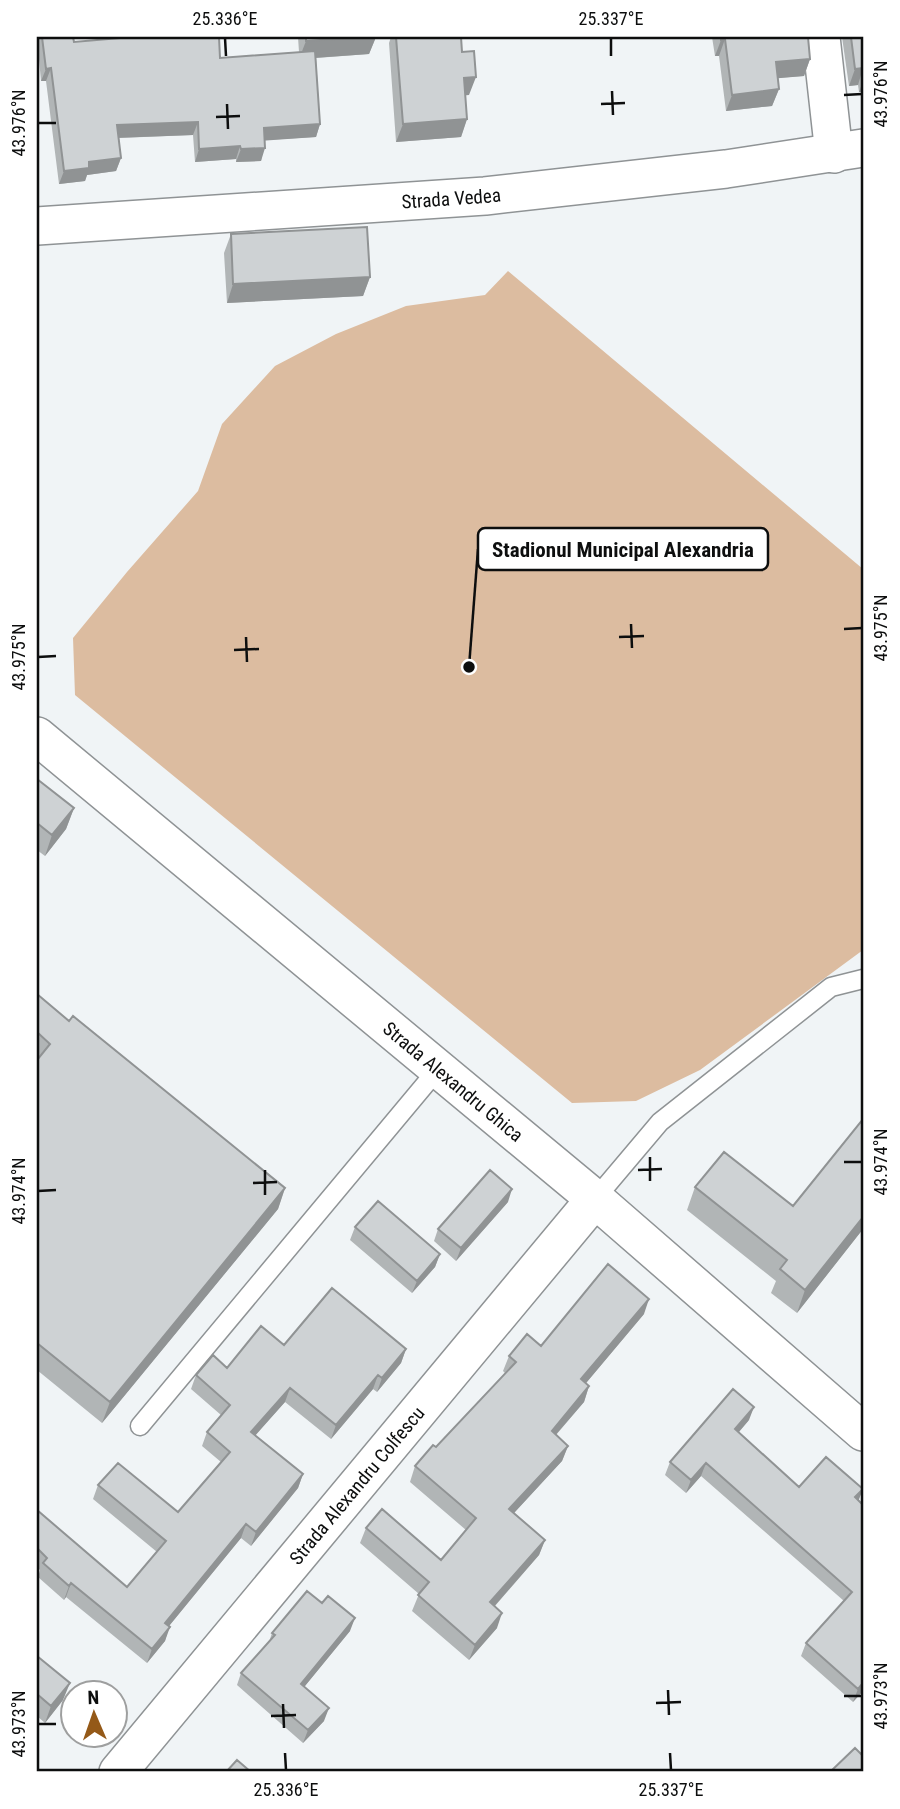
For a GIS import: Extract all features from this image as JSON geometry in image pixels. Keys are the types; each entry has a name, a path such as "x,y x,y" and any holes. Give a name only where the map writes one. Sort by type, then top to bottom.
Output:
{"street":[{"path":"821,37 849,151"},
{"name":"Strada Vedea","path":"37,226 485,196 726,169 849,151"},
{"name":"Strada Alexandru Ghica","path":"37,736 595,1199 863,1432"},
{"name":"Strada Alexandru Colfescu","path":"118,1772 595,1199"}],"lane":[{"path":"595,1199 660,1122 831,987 863,979"},
{"path":"140,1426 438,1069"}],"shaded area":[{"path":"508,271 863,569 863,950 700,1070 636,1101 572,1103 75,695 73,638 198,491 222,424 275,366 336,334 406,306 485,295"}],"building":[{"path":"42,37 73,37 74,42 132,37 219,37 220,58 315,51 320,124 264,128 265,148 241,149 240,146 199,149 198,122 117,125 121,158 89,162 89,168 64,171 51,68 46,69"},
{"path":"306,37 364,37 306,41"},
{"path":"396,37 461,37 462,52 474,51 476,77 464,78 467,119 403,124"},
{"path":"721,37 808,37 810,59 776,62 779,89 732,95 725,39 721,40"},
{"path":"851,37 863,37 863,68 855,69"},
{"path":"367,227 370,277 233,284 231,234"},
{"path":"37,779 74,808 52,835 37,823"},
{"path":"37,994 69,1021 73,1016 285,1188 110,1402 37,1343 37,1060 50,1044 37,1032"},
{"path":"863,1119 863,1217 805,1290 780,1269 787,1260 695,1187 724,1152 793,1206"},
{"path":"490,1170 512,1189 461,1248 438,1229"},
{"path":"378,1201 440,1254 417,1281 355,1227"},
{"path":"608,1264 649,1299 581,1379 589,1386 552,1431 568,1446 509,1509 545,1540 490,1602 502,1613 475,1645 418,1595 429,1582 366,1528 382,1509 441,1560 476,1518 415,1466 516,1362 509,1356 527,1334 541,1346"},
{"path":"332,1288 406,1349 382,1378 378,1375 336,1425 290,1388 251,1432 303,1474 256,1532 246,1524 165,1623 170,1627 152,1649 43,1563 47,1558 37,1548 37,1510 127,1587 166,1541 98,1485 118,1463 178,1512 230,1452 207,1432 230,1405 196,1375 213,1355 227,1368 261,1326 284,1345"},
{"path":"733,1389 754,1407 735,1429 799,1487 826,1457 863,1489 855,1497 863,1505 863,1683 858,1689 806,1643 852,1592 706,1463 691,1480 670,1462"},
{"path":"307,1591 322,1603 328,1596 355,1618 301,1684 329,1708 308,1730 241,1673 275,1635 272,1633"},
{"path":"37,1656 66,1680 60,1680 60,1695 51,1706 37,1694"},
{"path":"855,1748 863,1756 863,1772 830,1772"},
{"path":"237,1760 251,1772 226,1772"}],"place":[{"name":"Stadionul Municipal Alexandria","path":"469,667"}]}
